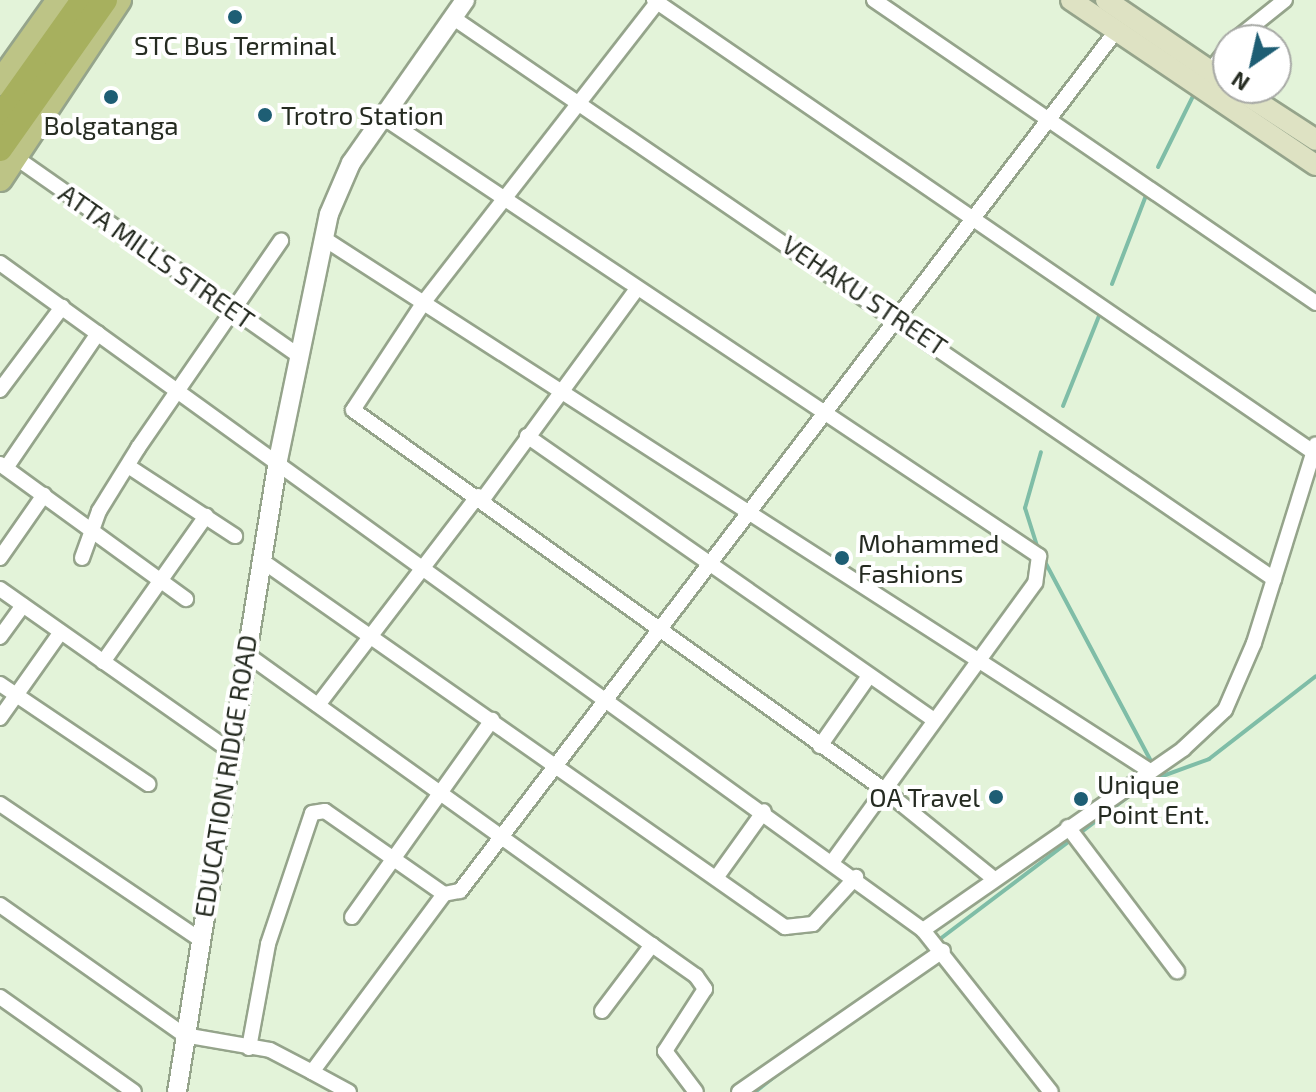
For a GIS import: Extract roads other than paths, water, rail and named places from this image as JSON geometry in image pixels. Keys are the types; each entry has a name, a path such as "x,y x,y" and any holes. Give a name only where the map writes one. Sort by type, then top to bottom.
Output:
{"highway":[{"path":"7,153 70,36 83,0"},
{"path":"0,117 105,0"}],"main road":[{"path":"0,83 59,0"},
{"path":"0,179 7,153 119,0"},
{"path":"1071,0 1316,165"},
{"path":"1106,0 1210,71"},
{"path":"1261,104 1316,140"}],"street":[{"name":"EDUCATION RIDGE ROAD","path":"177,1092 198,938 245,653 278,460 323,238 335,194 381,116 465,0"},
{"path":"874,0 1316,303"},
{"path":"1255,24 1285,0"},
{"path":"923,930 1150,771 1225,710 1274,579 1315,450 657,1 424,302 353,410 481,497 655,628 883,789 994,879"},
{"name":"VEHAKU STREET","path":"452,17 897,316 1274,579"},
{"path":"312,1072 444,894 460,891 707,558 1116,31"},
{"path":"381,116 635,291 1039,556 1041,574 833,861"},
{"name":"ATTA MILLS STREET","path":"7,153 299,356"},
{"path":"323,238 982,656 1150,771"},
{"path":"82,558 91,530 128,466 178,388 281,241"},
{"path":"0,263 856,877 923,930 943,951 1051,1092"},
{"path":"318,705 481,497 635,291"},
{"path":"0,390 62,307"},
{"path":"98,333 3,466 186,599"},
{"path":"527,436 707,558 933,719"},
{"path":"128,466 235,536"},
{"path":"0,558 44,495"},
{"path":"103,662 206,516"},
{"path":"261,560 795,930 830,911 856,877"},
{"path":"0,589 229,750"},
{"path":"0,637 23,605"},
{"path":"0,718 61,632"},
{"path":"245,653 652,945 705,989 665,1051 696,1092"},
{"path":"820,746 869,676"},
{"path":"0,684 148,784"},
{"path":"352,917 391,856 492,720"},
{"path":"0,804 198,938"},
{"path":"249,1048 268,944 312,813 325,811 444,894"},
{"path":"716,878 764,811"},
{"path":"1068,827 1177,971"},
{"path":"0,905 184,1035 249,1048 312,1072 349,1092"},
{"path":"602,1011 652,945"},
{"path":"739,1092 943,951"},
{"path":"0,997 134,1092"}],"waterway":[{"path":"1158,167 1196,90"},
{"path":"1112,284 1147,193"},
{"path":"1063,406 1101,311"},
{"path":"1038,549 1025,508 1041,452"},
{"path":"1044,560 1151,761"},
{"path":"936,942 1149,781 1209,759 1316,676"},
{"path":"755,1092 788,1066"}],"place":[{"name":"STC Bus Terminal","path":"235,17"},
{"name":"Bolgatanga","path":"111,97"},
{"name":"Trotro Station","path":"265,115"},
{"name":"Mohammed Fashions","path":"842,558"},
{"name":"OA Travel","path":"996,797"},
{"name":"Unique Point Ent.","path":"1081,799"}]}
